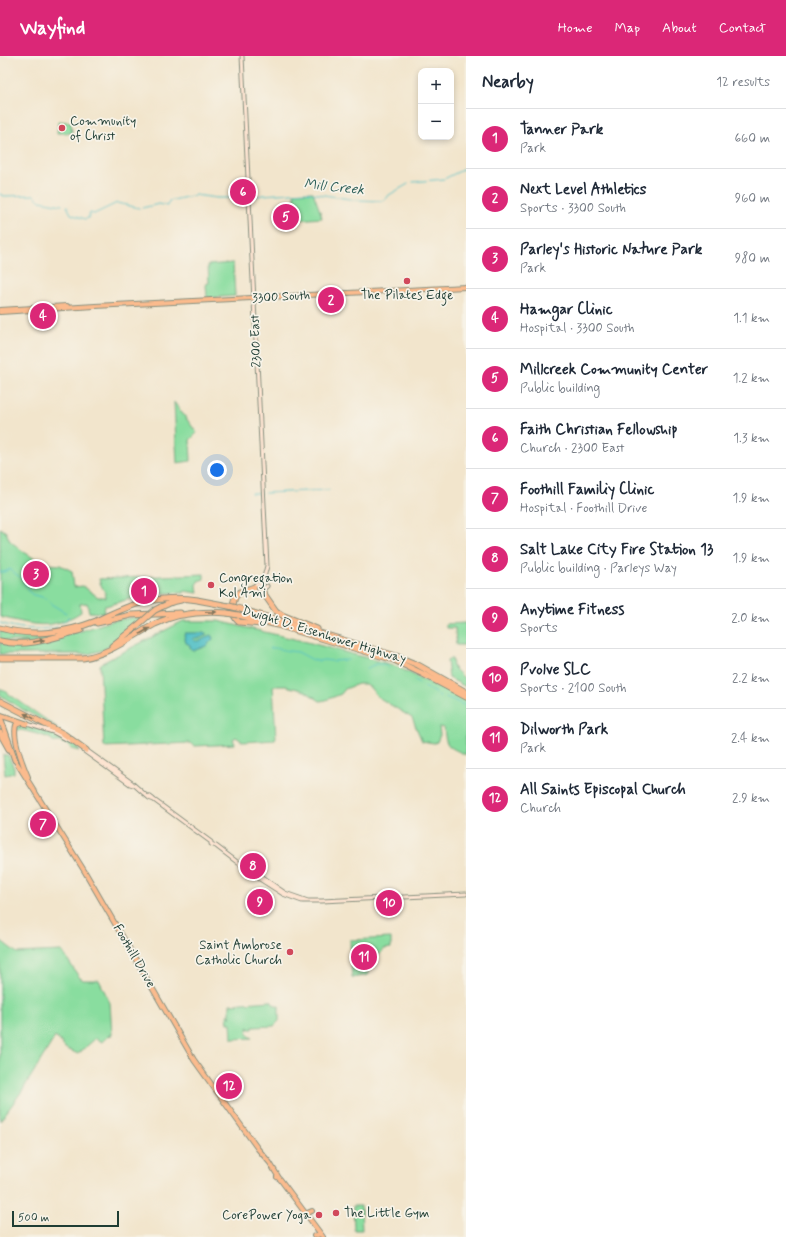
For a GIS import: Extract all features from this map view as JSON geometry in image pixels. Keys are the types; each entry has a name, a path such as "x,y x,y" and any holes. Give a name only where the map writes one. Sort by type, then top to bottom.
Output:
{"highway":[{"path":"277,625 244,623 236,620 233,609 236,596 242,591 260,587 276,611 282,615 340,638"},
{"path":"0,629 27,633 59,631 82,626 125,608 144,602 172,598 198,600"},
{"name":"Dwight D. Eisenhower Highway","path":"0,657 89,655 108,648 155,610 179,600 198,600 237,608 396,656 418,665 438,680"},
{"path":"0,629 30,635 41,635 71,631 111,619 131,615 195,612"},
{"name":"Dwight D. Eisenhower Highway","path":"0,657 78,658 94,656 109,650 156,624 172,617 195,612 227,613 277,625 394,660 438,680 466,697"},
{"path":"0,642 37,642 82,630 91,625"},
{"name":"Dwight D. Eisenhower Highway","path":"449,686 466,692"},
{"path":"0,701 64,734 86,751"},
{"path":"0,719 27,724"},
{"path":"0,719 11,752"},
{"path":"0,719 15,760"},
{"path":"0,733 15,760"}],"main road":[{"name":"2300 East","path":"242,56 268,566 260,587"},
{"name":"3300 South","path":"0,311 83,305 95,306 466,287"},
{"path":"29,783 28,776 20,758 15,730 17,723 27,724 53,732 71,741 130,784 150,796 211,842 214,842 216,846 273,888 287,896 302,901 308,901 466,894"},
{"name":"Foothill Drive","path":"15,760 85,872 194,1060 258,1151 321,1235"},
{"path":"257,875 285,893 308,901"},
{"path":"305,1214 312,1211"},
{"path":"314,1236 321,1235"}],"green space":[{"path":"58,121 71,122 72,133 57,133"},
{"path":"313,192 322,218 296,220 294,193"},
{"path":"233,263 235,296 207,298 206,284 209,283 208,265"},
{"path":"174,402 197,433 190,440 191,461 177,463"},
{"path":"0,528 6,532 10,541 43,564 60,565 72,571 74,587 83,586 98,597 106,598 99,579 204,574 204,579 198,581 198,593 184,591 184,593 154,594 135,598 106,606 105,605 104,614 89,612 87,603 80,604 81,612 60,622 51,624 32,624 0,617"},
{"path":"142,616 114,643 103,650 88,654 0,654 0,643 14,644 81,631 111,621"},
{"path":"183,621 218,621 307,642 393,665 466,700 466,755 449,746 444,728 439,727 440,735 437,742 422,741 412,718 378,697 367,684 358,684 345,689 341,694 320,701 305,691 286,686 273,686 275,740 243,742 236,737 233,739 235,744 195,746 190,743 104,747 100,665"},
{"path":"466,623 466,645 456,645 455,628 446,628 446,624"},
{"path":"0,631 24,636 58,635 38,641 0,641"},
{"path":"452,659 453,667 466,680 466,687 449,678 447,660"},
{"path":"0,688 61,730 20,708 0,695"},
{"path":"21,724 62,737 80,751 71,749 69,745 62,742 54,742 47,737 26,731 16,730 16,728"},
{"path":"3,755 8,755 14,768 14,773 5,775"},
{"path":"391,938 391,948 384,949 377,958 372,960 371,963 365,963 365,967 362,967 362,970 365,969 365,972 368,972 368,975 352,978 350,940"},
{"path":"0,940 17,953 62,951 79,977 83,980 99,980 110,1003 112,1035 108,1036 102,1042 96,1038 78,1054 65,1048 55,1037 22,1091 0,1121"},
{"path":"271,1001 273,1004 279,1006 279,1021 274,1026 253,1027 253,1029 249,1029 248,1027 247,1034 252,1038 232,1039 231,1023 228,1023 227,1015 230,1015 230,1004"},
{"path":"353,1206 361,1206 362,1230 354,1230"}],"water":[{"path":"185,633 206,633 206,635 200,638 193,638 195,641 202,640 210,635 213,639 206,646 193,651 190,648 190,645 186,643"}],"waterway":[{"name":"Mill Creek","path":"413,182 444,179 466,168"},
{"name":"Mill Creek","path":"253,197 305,192 356,200 383,201 389,195 408,184"},
{"name":"Mill Creek","path":"0,194 4,196 34,195 40,201 62,205"},
{"name":"Mill Creek","path":"142,208 159,204 167,206 169,201 195,195 217,198 245,198"},
{"name":"Mill Creek","path":"67,206 71,214 85,219 88,218 90,213 94,214 117,203 139,208"},
{"path":"265,493 329,490"},
{"path":"251,493 261,493"},
{"path":"0,572 10,569 24,581 28,591 33,595 47,599 51,604 66,613"},
{"path":"62,623 69,617"},
{"path":"0,623 13,627 33,629 57,627"},
{"path":"270,648 298,652 318,661 348,660"},
{"path":"366,669 378,664 384,664 389,668"},
{"path":"414,681 417,681 420,685"},
{"path":"423,686 440,696"},
{"path":"446,697 466,706"}],"place":[{"name":"Community of Christ","path":"62,128"},
{"name":"Faith Christian Fellowship","path":"243,192"},
{"name":"Millcreek Community Center","path":"286,217"},
{"name":"The Pilates Edge","path":"407,281"},
{"name":"Next Level Athletics","path":"331,300"},
{"name":"Hamgar Clinic","path":"43,316"},
{"name":"Parley's Historic Nature Park","path":"36,574"},
{"name":"Congregation Kol Ami","path":"211,585"},
{"name":"Tanner Park","path":"144,591"},
{"name":"Foothill Familiy Clinic","path":"43,824"},
{"name":"Salt Lake City Fire Station 13","path":"253,866"},
{"name":"Anytime Fitness","path":"260,902"},
{"name":"Pvolve SLC","path":"389,903"},
{"name":"Saint Ambrose Catholic Church","path":"290,952"},
{"name":"Dilworth Park","path":"364,957"},
{"name":"All Saints Episcopal Church","path":"229,1086"},
{"name":"The Little Gym","path":"336,1213"},
{"name":"CorePower Yoga","path":"319,1215"}]}
